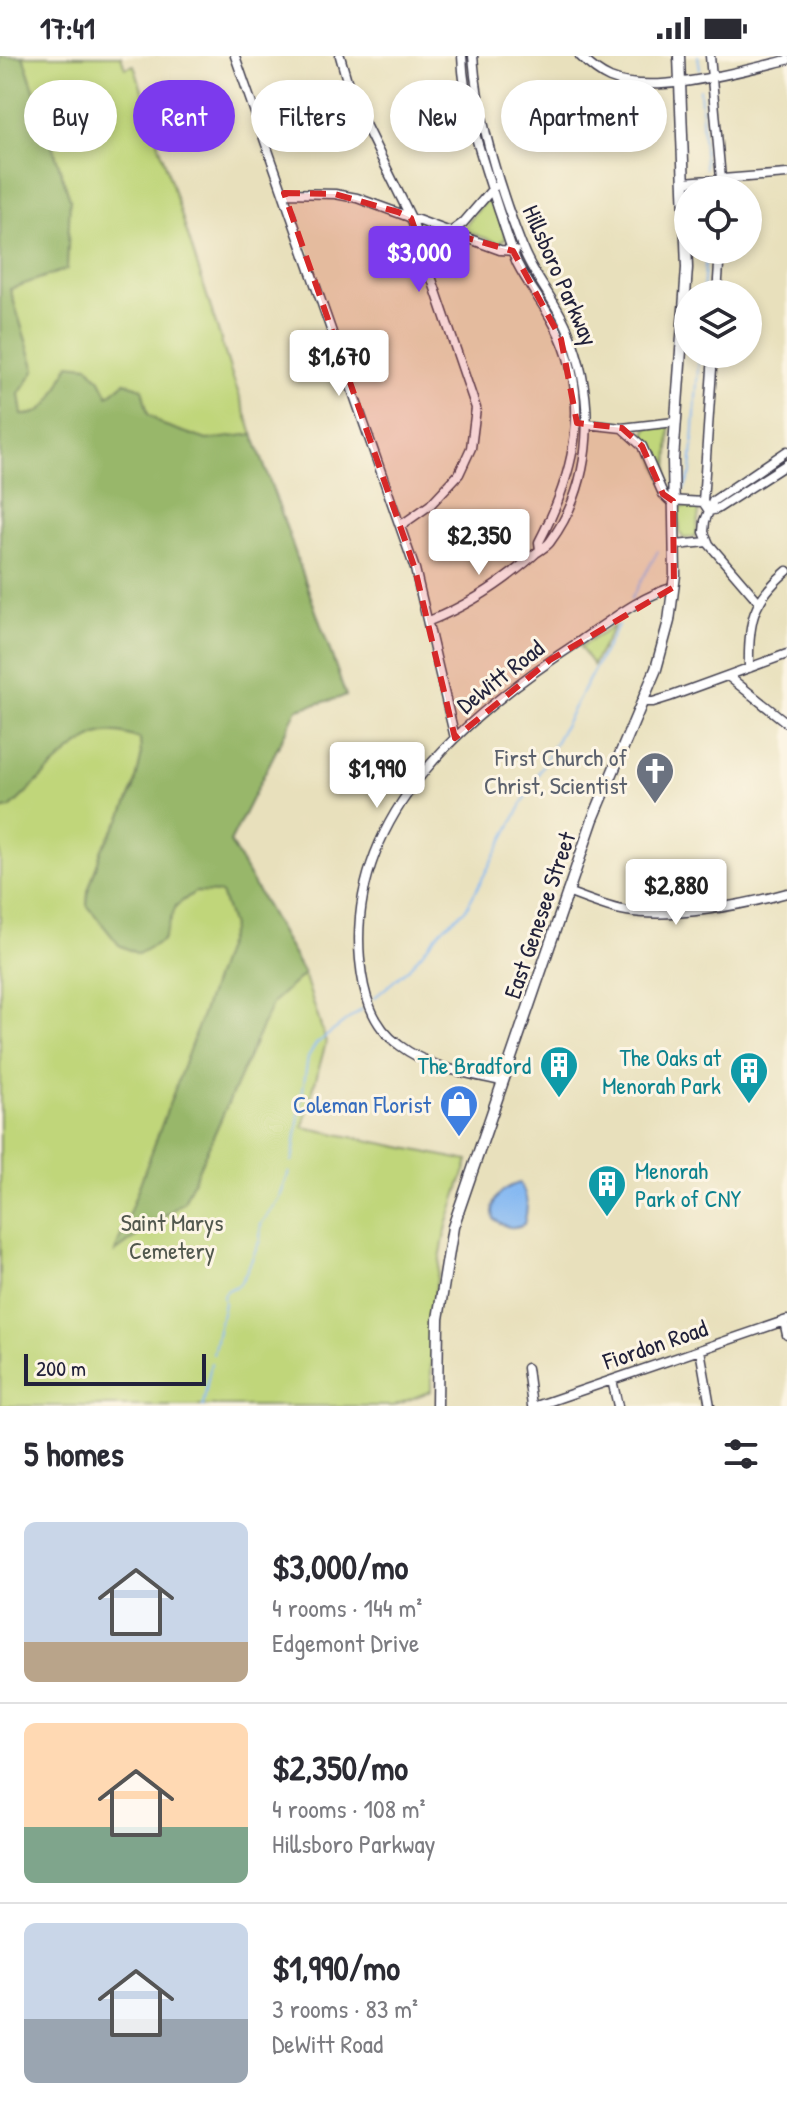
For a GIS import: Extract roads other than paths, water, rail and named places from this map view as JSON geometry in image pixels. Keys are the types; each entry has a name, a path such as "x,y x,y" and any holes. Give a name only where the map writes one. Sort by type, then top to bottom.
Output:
{"main road":[{"name":"East Genesee Street","path":"679,56 684,176"},
{"name":"East Genesee Street","path":"437,1406 437,1336 453,1227 593,819 644,702 663,648 674,587 675,422 687,264"}],"street":[{"path":"235,56 400,526 429,621 455,738"},
{"path":"340,56 352,98 411,218 474,402 475,429 469,457 454,481 430,505 400,526"},
{"name":"Hillsboro Parkway","path":"462,56 476,133 513,251 561,339 571,372 577,423 574,449 566,483 539,542 540,550"},
{"name":"Hillsboro Parkway","path":"429,621 498,585 547,545 569,508 579,475 588,424 586,398 566,326 523,249 500,180 479,106 473,56"},
{"path":"580,56 600,72 621,81 680,81 712,77 787,60"},
{"path":"710,56 722,176"},
{"path":"761,176 787,174"},
{"path":"423,252 463,223 500,180"},
{"path":"284,193 335,194 357,198 500,250 523,249"},
{"path":"709,511 703,502 712,368"},
{"path":"577,423 622,428 675,422"},
{"path":"622,428 638,440 663,494 673,501 703,502"},
{"path":"758,601 708,542 704,532 713,501 787,451"},
{"path":"709,511 717,509 787,464"},
{"path":"675,545 708,542"},
{"path":"749,668 748,644 758,601 773,582 787,571"},
{"name":"DeWitt Road","path":"501,1081 438,1066 416,1057 397,1044 372,1013 361,972 359,931 382,836 396,807 416,779 455,738 550,660 657,592 674,587"},
{"path":"644,702 666,698 787,654"},
{"path":"728,676 787,723"},
{"path":"567,892 627,912 649,913 734,906 787,893"},
{"path":"785,1321 787,1335"},
{"name":"Fiordon Road","path":"534,1406 785,1321"},
{"path":"700,1350 710,1406"},
{"path":"527,1368 534,1406"},
{"path":"612,1380 618,1406"}],"water":[{"path":"519,1183 527,1203 524,1224 508,1227 494,1219 493,1206 502,1192"}],"waterway":[{"path":"698,56 700,69"},
{"path":"700,89 705,168"},
{"path":"704,280 705,264"},
{"path":"684,489 691,473 698,368"},
{"path":"631,599 658,551"},
{"path":"374,998 408,969 443,928 466,909 618,625"},
{"path":"292,1162 308,1057 316,1044 362,1009"},
{"path":"213,1354 223,1295 239,1285 246,1273 260,1240 261,1224 279,1200 289,1172"},
{"path":"203,1406 211,1363"}],"place":[{"name":"First Church of Christ, Scientist","path":"655,805"},
{"name":"The Bradford","path":"559,1099"},
{"name":"The Oaks at Menorah Park","path":"749,1105"},
{"name":"Coleman Florist","path":"459,1138"},
{"name":"Menorah Park of CNY","path":"607,1218"}],"park label":[{"name":"Saint Marys Cemetery","path":"172,1236"}]}
